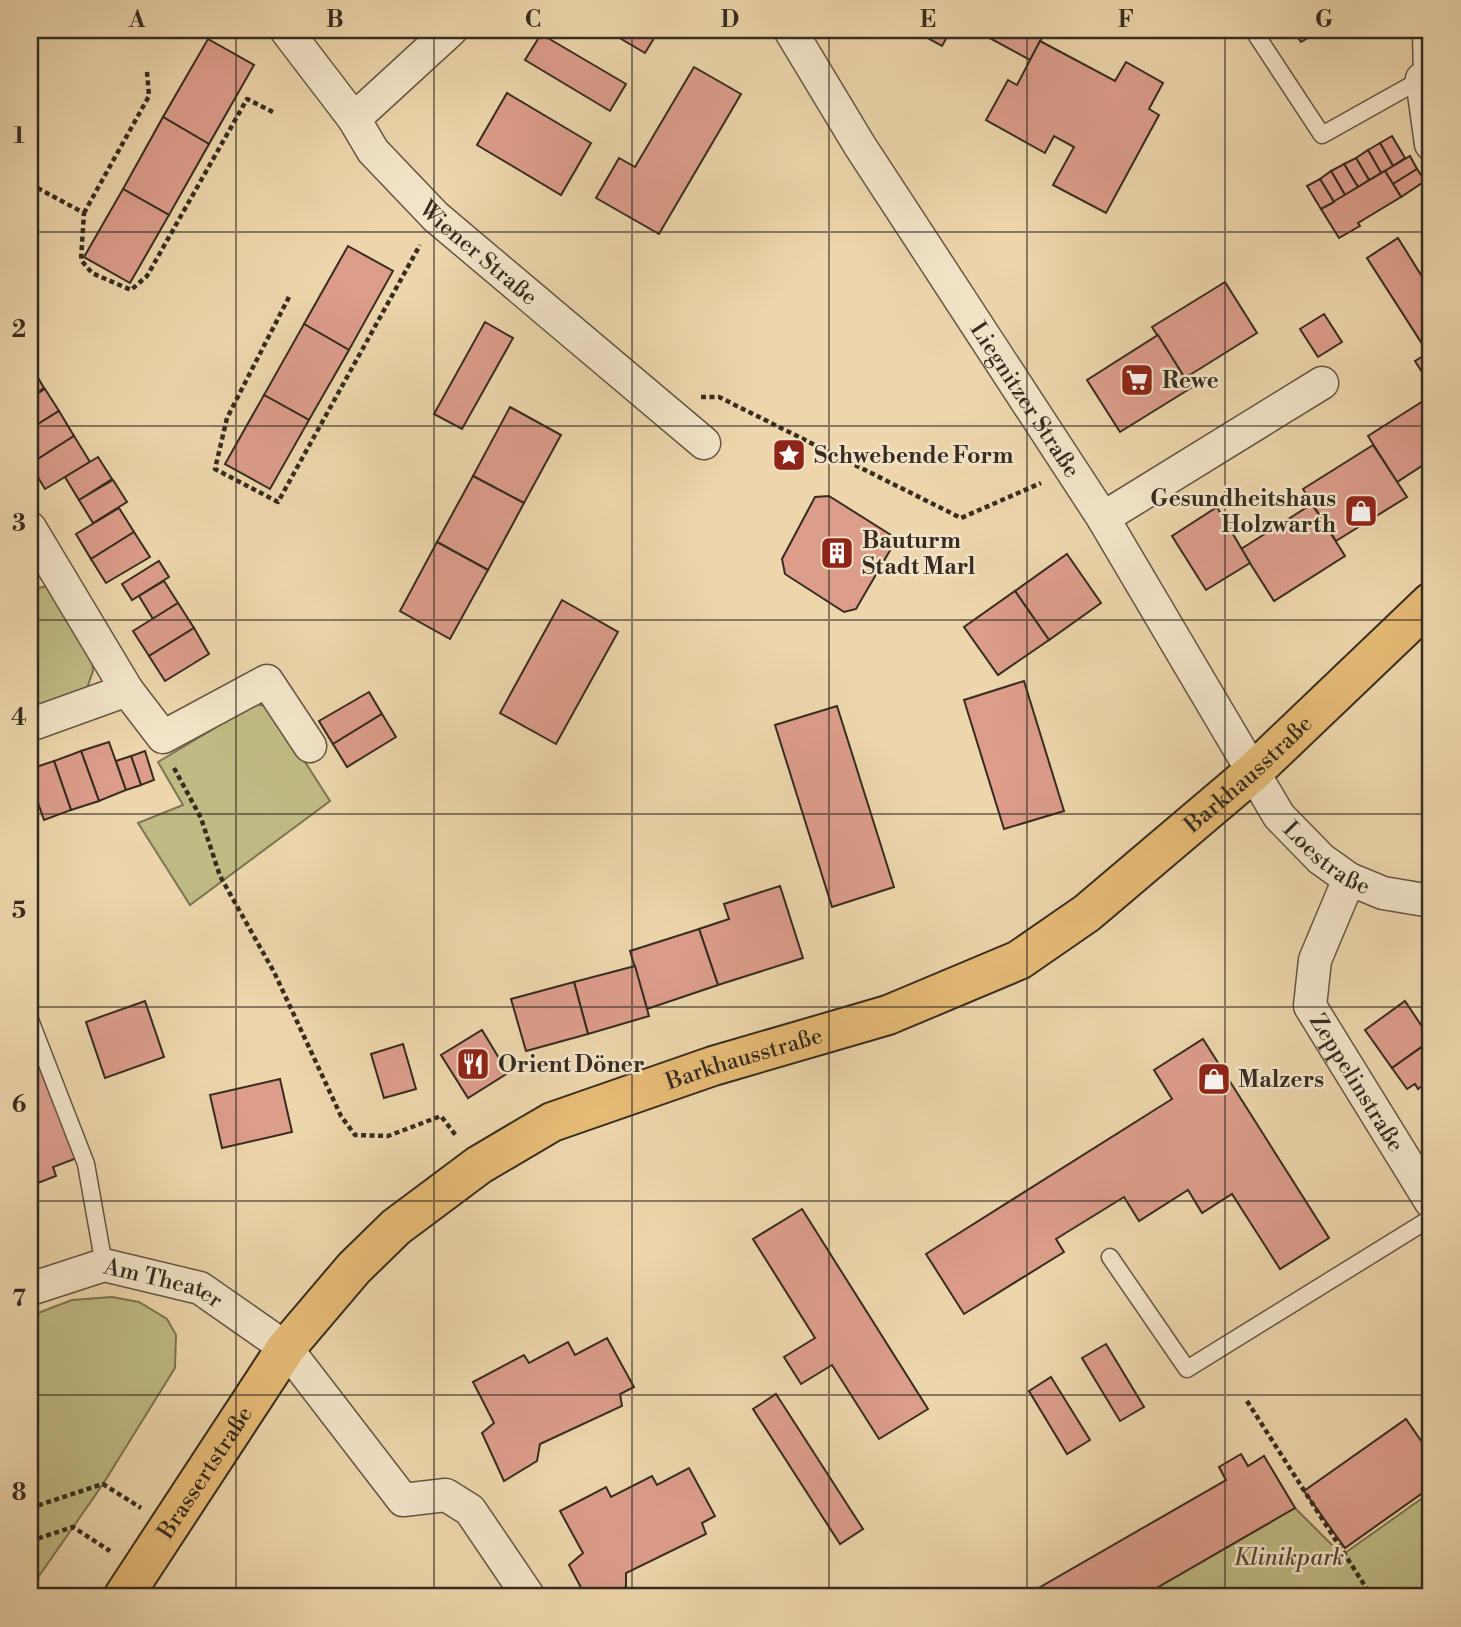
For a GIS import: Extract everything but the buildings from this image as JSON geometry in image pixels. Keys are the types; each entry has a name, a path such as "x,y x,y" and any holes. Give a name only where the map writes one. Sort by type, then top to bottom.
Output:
{"main road":[{"name":"Barkhausstraße","path":"286,1348 354,1268 396,1227 479,1165 552,1122 713,1066 888,1015 1019,960 1087,913 1252,773 1431,601"},
{"name":"Brassertstraße","path":"131,1584 286,1348"}],"street":[{"name":"Wiener Straße","path":"286,30 354,119 373,151 436,217 704,443"},
{"path":"354,119 451,30"},
{"name":"Liegnitzer Straße","path":"790,30 860,146 1104,518 1252,773"},
{"path":"1422,79 1431,144"},
{"path":"1104,518 1322,383"},
{"path":"30,528 127,691 163,737 267,681 310,746"},
{"path":"30,725 127,691"},
{"name":"Loestraße","path":"1252,773 1294,834 1349,879 1383,893 1431,901"},
{"name":"Zeppelinstraße","path":"1349,879 1315,960 1311,1006 1431,1202"},
{"name":"Am Theater","path":"30,1289 104,1265 200,1288 286,1348"},
{"path":"286,1348 404,1500 446,1495 470,1510 529,1597"}],"lane":[{"path":"1254,30 1322,135 1422,79 1421,30"},
{"path":"30,1020 86,1164 104,1265"},
{"path":"1110,1257 1186,1369 1431,1218"}],"path":[{"path":"147,72 149,96 84,213 81,260 93,273 131,290 147,276 247,99 275,113"},
{"path":"30,184 84,213"},
{"path":"289,298 227,418 215,469 278,502 436,217"},
{"path":"651,397 719,397 961,518 1072,470"},
{"path":"163,737 169,760 201,818 220,876 274,972 341,1116 355,1135 388,1136 441,1116 479,1165"},
{"path":"1247,1401 1372,1597"},
{"path":"30,1508 103,1484 168,1525"},
{"path":"30,1541 73,1527 131,1584"}],"green space":[{"path":"46,586 92,660 93,671 87,688 30,712 30,591"},
{"path":"255,704 270,707 330,801 190,905 138,823 183,805 158,762"},
{"path":"112,1297 139,1302 167,1319 176,1335 175,1368 103,1484 30,1589 30,1316 72,1300"},
{"name":"Klinikpark","path":"1431,1492 1431,1597 1141,1597 1295,1508 1342,1555"}],"place":[{"name":"Rewe","path":"1137,380"},
{"name":"Schwebende Form","path":"789,455"},
{"name":"Gesundheitshaus Holzwarth","path":"1361,511"},
{"name":"Bauturm Stadt Marl","path":"837,553"},
{"name":"Orient Döner","path":"473,1064"},
{"name":"Malzers","path":"1214,1079"}]}
